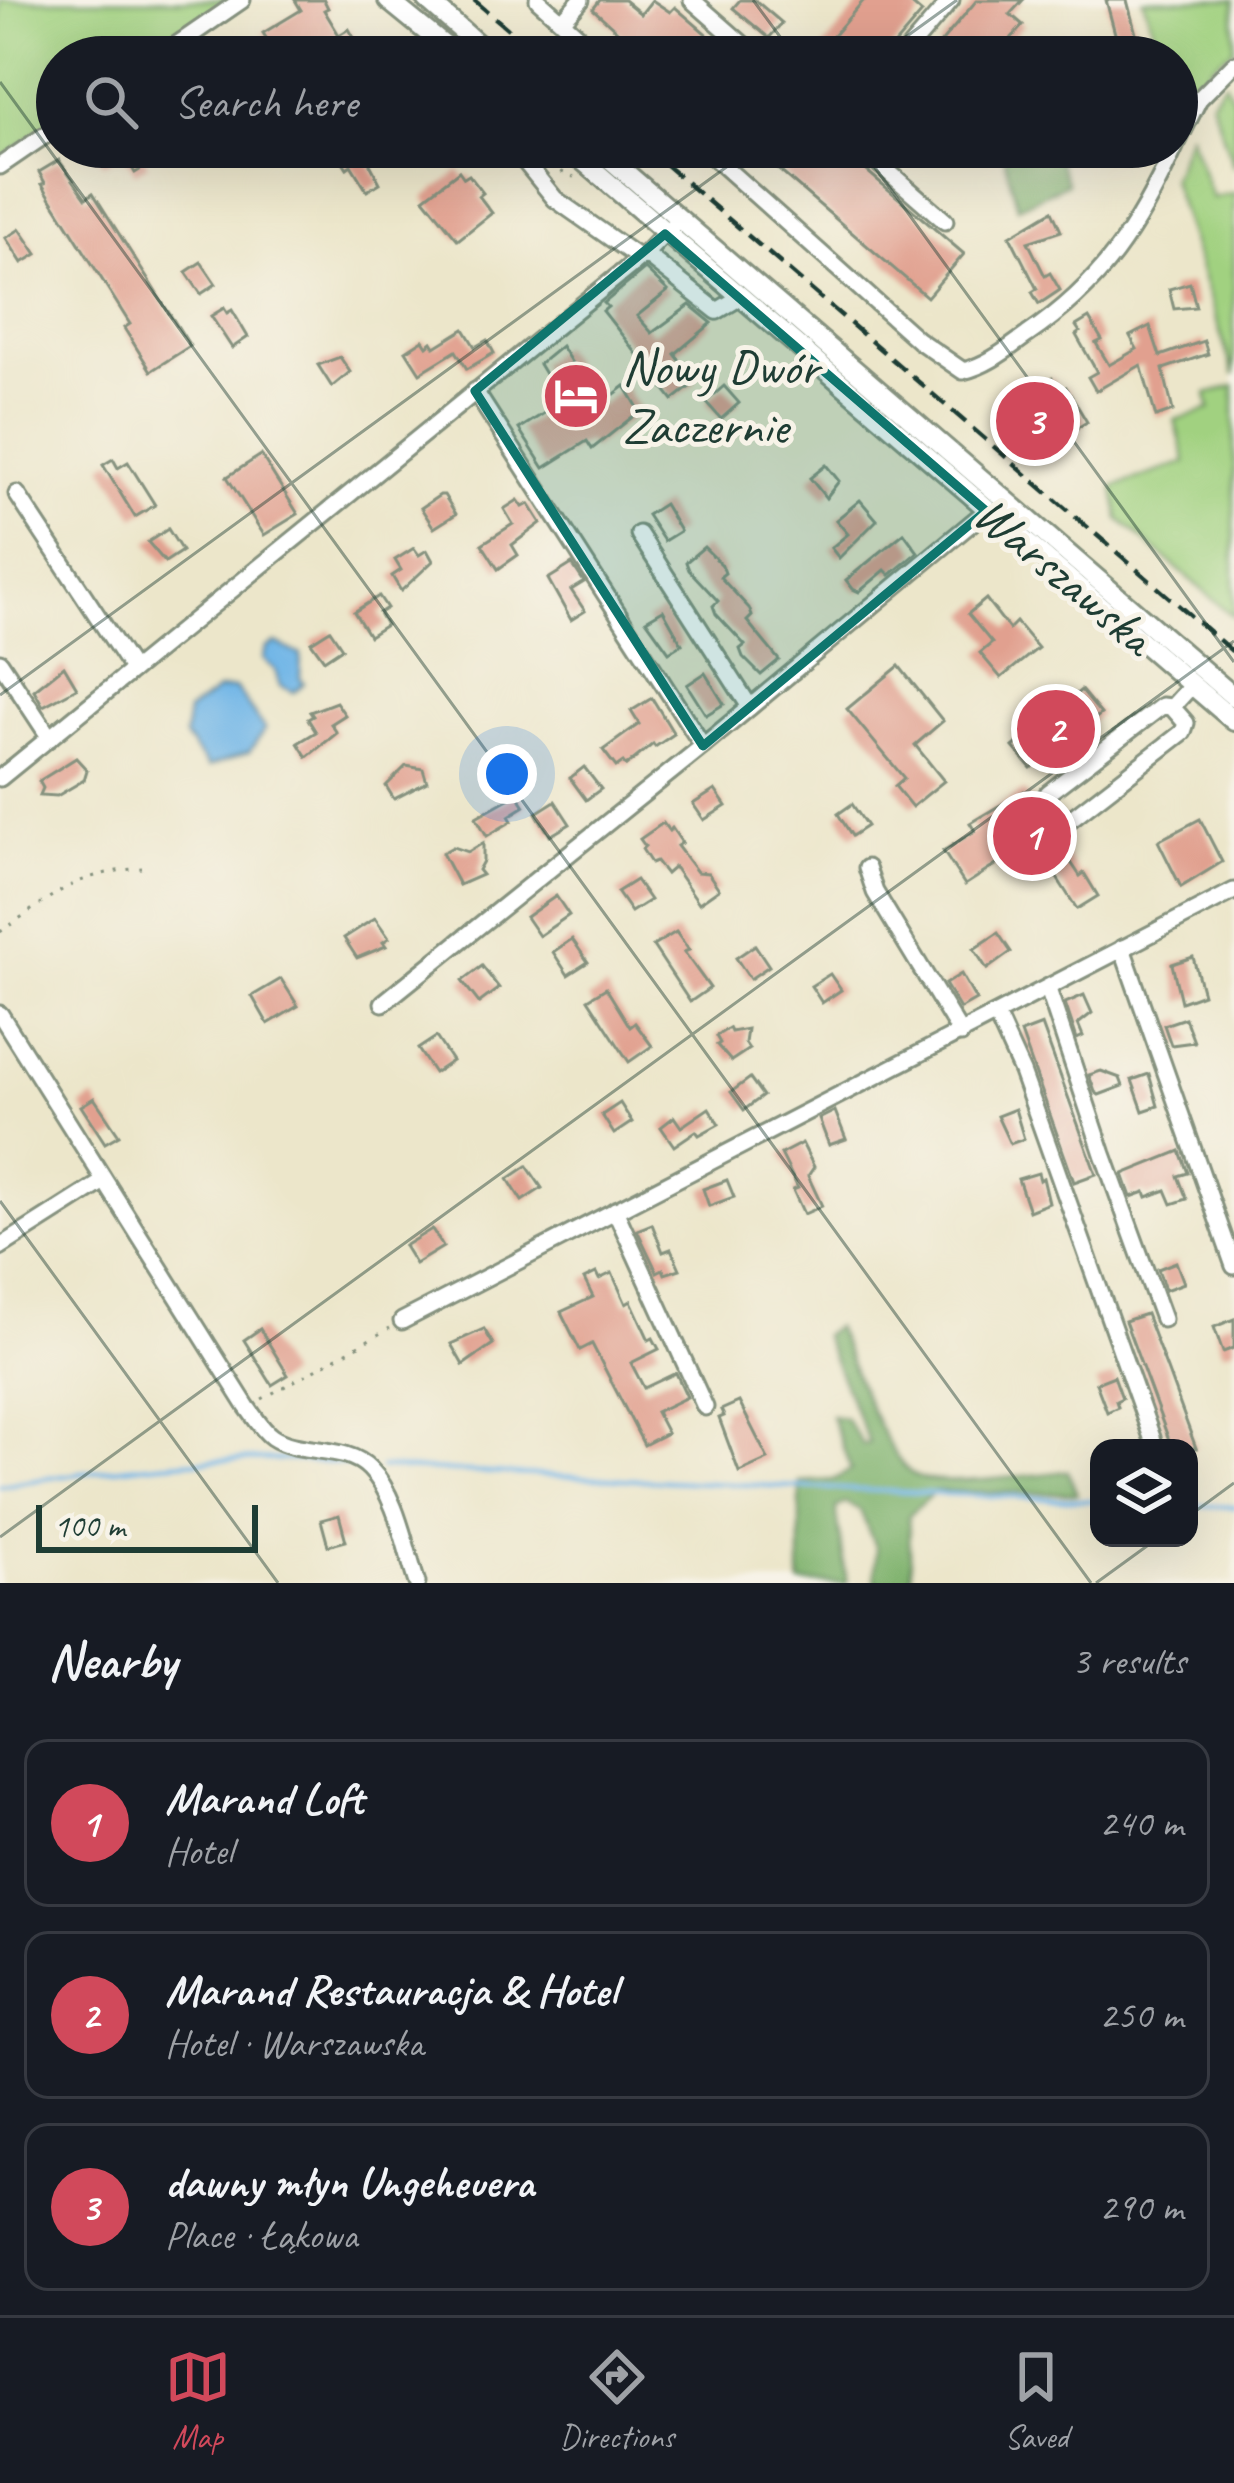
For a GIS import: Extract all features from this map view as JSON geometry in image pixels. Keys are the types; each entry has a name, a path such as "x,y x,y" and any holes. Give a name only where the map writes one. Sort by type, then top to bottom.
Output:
{"main road":[{"path":"388,0 432,36"},
{"path":"431,1 469,36"},
{"path":"595,168 671,226"},
{"path":"616,168 671,226"},
{"name":"Warszawska","path":"671,226 740,298 1234,722"},
{"name":"Warszawska","path":"671,226 915,424 1234,697"}],"street":[{"path":"190,36 242,0"},
{"path":"562,21 581,0"},
{"path":"692,0 733,36"},
{"path":"920,36 951,0"},
{"path":"546,3 579,36"},
{"path":"1198,101 1232,72"},
{"path":"0,166 36,141"},
{"path":"530,168 555,199 717,311 740,298"},
{"path":"726,168 918,340 963,371 981,367 1051,319 1101,274 1138,220 1164,168"},
{"path":"884,168 945,221"},
{"path":"0,778 642,256 671,226"},
{"path":"475,391 703,746"},
{"path":"17,494 133,670"},
{"path":"383,1003 986,511"},
{"path":"639,534 750,706"},
{"path":"0,662 50,738"},
{"path":"1172,707 1193,684"},
{"path":"1164,704 1172,707 1186,723 1185,730 1068,820 1057,820 1045,804 1048,793 1164,704"},
{"path":"867,868 875,892 961,1034"},
{"path":"402,1321 1122,948 1232,896"},
{"path":"1122,948 1234,1265"},
{"path":"1048,989 1163,1319"},
{"path":"0,1014 247,1407 270,1436 292,1446 343,1454 369,1466 386,1494 417,1583"},
{"path":"997,1016 1022,1072 1153,1439"},
{"path":"0,1247 104,1181"},
{"path":"615,1210 705,1407"}],"path":[{"path":"552,168 574,176"},
{"path":"0,932 74,881 100,872 142,868"},
{"path":"247,1407 402,1321"}],"highlighted area":[{"path":"665,234 986,511 703,746 475,391"}],"green space":[{"path":"0,0 230,0 180,36 36,36 36,134 0,159"},
{"path":"1143,0 1234,0 1234,49 1212,65 1198,84 1198,36 1156,36"},
{"path":"1225,82 1234,101 1234,168 1211,100"},
{"path":"1198,159 1212,198 1234,193 1234,375 1171,179 1175,168 1198,168"},
{"path":"1007,168 1061,168 1067,183 1018,207"},
{"path":"1234,386 1234,617 1119,519 1114,487 1186,462 1175,420 1210,409 1207,394"},
{"path":"835,1327 871,1411 907,1470 920,1478 949,1481 1068,1471 1077,1494 935,1491 908,1516 912,1583 875,1583 876,1549 860,1510 846,1503 836,1508 847,1583 800,1583 800,1482 833,1480 851,1470 831,1416 845,1418 863,1445 869,1443 823,1335"}],"water":[{"path":"276,643 301,655 304,683 294,692 280,686 275,670 263,659 266,648"},
{"path":"235,688 265,729 249,752 208,767 185,737 187,712 218,690"}],"building":[{"path":"295,0 324,0 328,8 324,10 339,35 349,29 353,36 265,36 301,10"},
{"path":"600,0 624,0 641,14 652,0 670,12 675,7 709,36 623,36 593,9"},
{"path":"740,0 755,0 782,23 767,36 733,8"},
{"path":"864,0 907,0 922,13 902,36 833,36"},
{"path":"977,0 1023,0 1010,14 1023,25 1013,36 946,36"},
{"path":"1106,0 1127,0 1137,36 1116,36"},
{"path":"65,168 86,198 93,193 190,346 151,371 124,328 130,324 39,172"},
{"path":"353,168 372,168 380,183 367,191"},
{"path":"776,168 864,168 964,254 927,297"},
{"path":"459,171 464,178 469,175 492,213 458,240 424,198"},
{"path":"1052,211 1061,231 1028,242 1045,276 1050,273 1060,290 1039,304 1032,292 1037,289 1010,236"},
{"path":"20,229 37,254 22,263 6,238"},
{"path":"201,262 216,284 201,294 186,272"},
{"path":"645,269 668,291 637,316 652,333 690,305 712,323 675,354 696,382 673,400 603,311 608,307 604,303"},
{"path":"1190,283 1196,307 1174,309 1169,289"},
{"path":"224,308 227,313 232,310 248,337 232,348 211,316"},
{"path":"1089,318 1109,365 1137,349 1130,336 1150,326 1160,356 1204,341 1208,354 1163,369 1173,411 1156,417 1141,365 1096,391 1088,377 1097,372 1076,335 1080,332 1076,326"},
{"path":"464,329 475,347 487,340 494,353 467,369 456,351 420,373 406,351 423,340 435,347"},
{"name":"Nowy Dwór Zaczernie","path":"561,346 599,406 625,386 640,411 592,449 587,441 544,468 519,429 562,402 539,364"},
{"path":"340,357 350,372 332,387 318,365"},
{"path":"1052,378 1059,391 1066,387 1087,422 1064,436 1064,450 1045,461 1013,401"},
{"path":"724,386 739,403 721,419 706,402"},
{"path":"261,455 298,514 264,535 227,477"},
{"path":"113,459 118,468 128,462 155,505 135,517 103,465"},
{"path":"826,465 839,481 826,498 810,478"},
{"path":"440,495 456,514 434,528 421,508"},
{"path":"518,500 523,507 529,504 541,523 512,545 518,555 498,569 482,544 513,524 504,509"},
{"path":"860,500 877,520 839,558 831,548 848,534 836,520"},
{"path":"664,504 680,531 664,541 647,515"},
{"path":"168,529 182,551 165,562 148,542"},
{"path":"904,533 918,552 890,575 885,570 859,592 853,589 846,580"},
{"path":"704,547 722,565 725,573 720,577 749,608 752,616 747,621 779,660 761,675 743,657 740,649 745,645 716,614 713,606 718,601 689,570 686,562"},
{"path":"414,548 419,555 427,550 433,561 401,591 392,576 401,570 395,560"},
{"path":"572,564 584,582 571,590 585,611 571,620 548,579"},
{"path":"379,596 387,608 379,613 386,625 369,636 354,612"},
{"path":"986,599 1009,629 1016,622 1038,648 1001,678 980,653 992,643 968,614"},
{"path":"663,610 682,644 669,652 646,620"},
{"path":"330,630 342,648 324,660 311,642"},
{"path":"64,666 77,688 43,706 34,690"},
{"path":"899,666 943,721 915,745 944,781 912,807 895,786 904,778 847,709"},
{"path":"705,673 724,704 706,715 687,685"},
{"path":"1081,690 1101,714 1031,768 1013,747"},
{"path":"652,698 674,734 626,766 623,762 616,767 603,750 639,724 631,711"},
{"path":"336,702 345,715 331,724 337,733 307,757 298,743 316,732 308,719 313,716 310,712"},
{"path":"76,758 87,770 84,780 57,796 40,795 39,781"},
{"path":"406,766 423,769 427,782 394,799 386,786"},
{"path":"584,767 601,789 586,800 570,778"},
{"path":"715,790 726,806 704,820 693,804"},
{"path":"1024,791 1098,896 1077,909 1052,870 1038,879 1019,850 965,885 943,851 975,831 970,823"},
{"path":"517,794 525,806 509,816 512,821 487,836 476,817"},
{"path":"555,801 570,824 550,836 536,813"},
{"path":"852,804 867,826 852,836 838,814"},
{"path":"1200,819 1222,862 1181,887 1158,841"},
{"path":"663,823 669,831 672,828 682,843 677,846 697,872 708,873 719,889 699,903 674,867 666,874 642,849 640,839"},
{"path":"483,843 478,870 482,875 459,885 442,853 453,847 468,852"},
{"path":"636,880 650,900 631,912 617,892"},
{"path":"556,896 569,915 539,936 526,917"},
{"path":"375,918 389,938 383,942 386,946 357,958 344,938"},
{"path":"676,932 710,988 690,1002 653,946"},
{"path":"998,933 1011,952 987,969 974,949"},
{"path":"572,939 588,962 568,975 553,952"},
{"path":"755,945 769,966 750,979 736,958"},
{"path":"1193,957 1203,994 1181,1002 1172,964"},
{"path":"482,966 499,988 479,1003 462,981"},
{"path":"830,974 841,990 822,1003 811,986"},
{"path":"961,974 976,1000 960,1009 945,984"},
{"path":"281,979 298,1006 268,1024 252,996"},
{"path":"606,988 630,1027 635,1023 652,1046 629,1062 588,999"},
{"path":"1084,995 1092,1013 1078,1024 1083,1036 1077,1039 1065,1003"},
{"path":"1185,1018 1194,1042 1171,1045 1164,1025"},
{"path":"1042,1025 1096,1174 1074,1182 1021,1033"},
{"path":"729,1028 731,1032 747,1029 749,1049 731,1061 717,1045 716,1036"},
{"path":"436,1037 452,1061 434,1073 418,1049"},
{"path":"1101,1071 1120,1078 1123,1086 1099,1095 1089,1075"},
{"path":"1149,1074 1158,1106 1143,1111 1132,1080"},
{"path":"750,1078 763,1096 744,1110 731,1092"},
{"path":"94,1098 119,1135 105,1143 81,1106"},
{"path":"620,1103 632,1122 614,1134 602,1115"},
{"path":"709,1108 719,1124 699,1135 696,1131 674,1146 661,1127 674,1117 681,1127"},
{"path":"1015,1109 1024,1139 1010,1144 997,1116"},
{"path":"835,1111 846,1139 829,1145 819,1119"},
{"path":"802,1143 814,1167 808,1176 822,1206 804,1214 793,1190 798,1188 781,1154"},
{"path":"1180,1151 1188,1173 1178,1176 1187,1199 1172,1204 1166,1190 1131,1197 1123,1174"},
{"path":"527,1166 542,1188 522,1201 508,1179"},
{"path":"1038,1173 1049,1203 1029,1211 1018,1179"},
{"path":"727,1180 734,1197 709,1206 703,1189"},
{"path":"652,1224 663,1252 671,1249 680,1269 657,1272 637,1230"},
{"path":"432,1229 443,1247 415,1264 404,1246"},
{"path":"1176,1262 1184,1283 1165,1290 1158,1269"},
{"path":"596,1273 599,1279 612,1273 626,1304 631,1301 649,1340 653,1338 659,1349 631,1363 644,1388 676,1373 687,1397 656,1412 667,1433 644,1445 592,1344 580,1350 561,1312 593,1297 584,1279"},
{"path":"1146,1314 1193,1439 1169,1439 1125,1321"},
{"path":"1234,1319 1234,1348 1223,1352 1214,1327"},
{"path":"260,1329 288,1375 272,1385 244,1340"},
{"path":"484,1329 493,1344 463,1365 451,1344"},
{"path":"1114,1376 1122,1398 1116,1401 1118,1407 1107,1412 1096,1383"},
{"path":"739,1402 768,1459 739,1472 719,1418 724,1416 721,1410"},
{"path":"339,1515 346,1541 328,1546 321,1520"}],"waterway":[{"path":"0,1486 220,1460 352,1465"},
{"path":"381,1468 1090,1501"},
{"path":"1198,1505 1234,1507"}],"railway":[{"path":"474,0 516,36"},
{"path":"669,168 1234,653"}],"place":[{"name":"Nowy Dwór Zaczernie","path":"576,396"},
{"name":"dawny młyn Ungeheuera","path":"1035,421"},
{"name":"Marand Restauracja & Hotel","path":"1056,729"},
{"name":"Marand Loft","path":"1032,836"}]}
